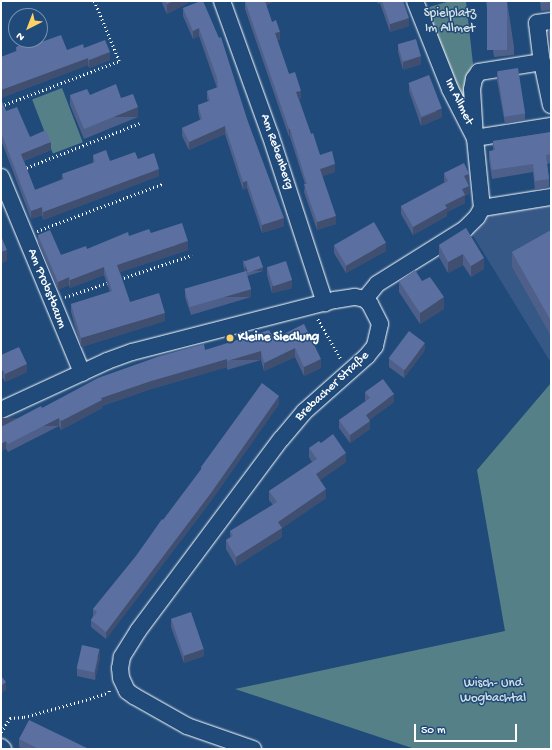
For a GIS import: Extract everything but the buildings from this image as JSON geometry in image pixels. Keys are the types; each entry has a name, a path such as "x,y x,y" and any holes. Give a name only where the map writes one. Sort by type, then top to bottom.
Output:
{"street":[{"name":"Am Rebenberg","path":"222,1 270,134 325,303"},
{"name":"Im Allmet","path":"415,1 450,89 475,138 482,208"},
{"path":"551,21 537,23 542,62 551,105"},
{"path":"542,62 479,72 474,79 472,89 475,138 551,126"},
{"name":"Am Probstbaum","path":"1,177 6,206 25,235 51,302 82,373"},
{"path":"1,410 132,352 346,298 355,297 365,299 377,284 465,229 477,217 482,208 551,197"},
{"name":"Brebacher Straße","path":"121,678 120,668 127,647 156,606 293,425 317,399 367,356 375,346 380,324 373,309 365,299"},
{"path":"121,678 127,691 187,726 253,749"}],"path":[{"path":"1,106 119,61 94,1"},
{"path":"1,177 140,123"},
{"path":"25,235 162,184"},
{"path":"51,302 192,255"},
{"path":"309,307 348,372"},
{"path":"1,732 10,718 24,717 109,692 108,682 121,678"}],"shaded area":[{"path":"551,202 551,363 469,229 493,213"}],"green space":[{"name":"Spielplatz Im Allmet","path":"450,1 466,1 473,64 466,77 466,97 460,101 426,8"},
{"path":"62,88 83,142 53,154 32,99"},
{"name":"Wisch- Und Wogbachtal","path":"551,383 551,749 415,749 235,689 505,631 477,470"}],"place":[{"name":"Kleine Siedlung","path":"230,338"}]}
